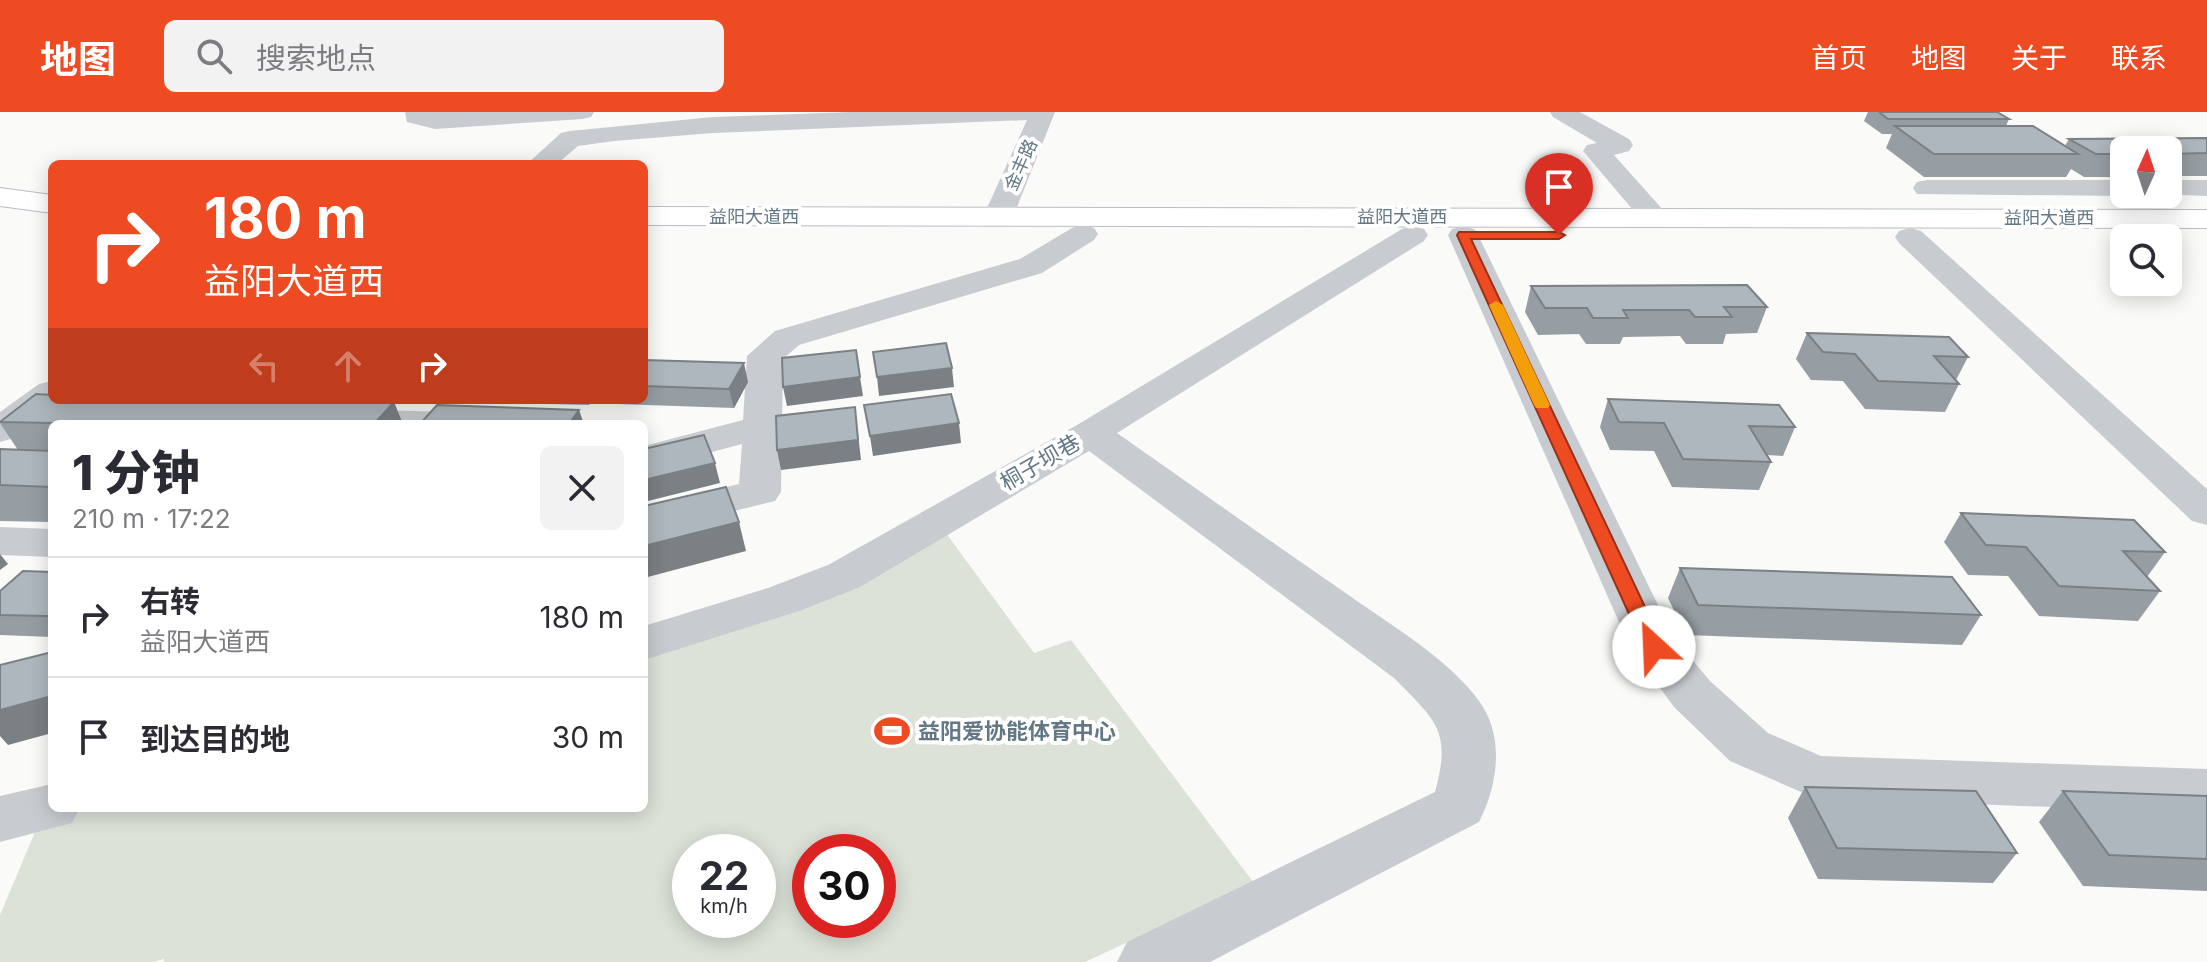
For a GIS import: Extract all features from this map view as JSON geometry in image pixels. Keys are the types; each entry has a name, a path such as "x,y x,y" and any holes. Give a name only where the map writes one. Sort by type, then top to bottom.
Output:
{"main road":[{"path":"0,174 48,180"},
{"path":"0,197 48,203"},
{"name":"益阳大道西","path":"648,216 2207,219"},
{"name":"益阳大道西","path":"648,234 2110,238"},
{"path":"2182,238 2207,239"}],"street":[{"path":"417,112 416,117 435,121 582,112"},
{"path":"686,112 732,112"},
{"path":"546,160 570,139 614,133 713,125 1043,112"},
{"name":"金丰路","path":"998,217 1043,112"},
{"path":"1562,112 1620,145 1596,151 1654,217"},
{"path":"1927,188 2110,188"},
{"path":"1966,188 2005,218"},
{"path":"2182,188 2207,188"},
{"path":"648,519 760,492 762,427 751,368 787,338 1031,266 1083,234"},
{"name":"桐子坝巷","path":"648,642 785,599 844,576 1091,433 1413,235"},
{"path":"1463,235 1654,647 1692,694 1749,747 1815,777 2207,791"},
{"path":"1910,237 2207,512"},
{"path":"443,420 457,404"},
{"path":"648,457 762,427"},
{"path":"1091,433 1412,665 1460,713 1471,758 1459,806 1149,962"},
{"path":"0,541 48,543"},
{"path":"0,819 48,808"}],"shaded area":[{"name":"益阳爱协能体育中心","path":"946,533 1034,653 1071,640 1254,883 1085,962 164,962 164,959 153,962 0,962 0,915 40,820 78,812 648,812 648,653"}],"building":[{"path":"1879,112 1997,112 2009,119 1888,119"},
{"path":"1895,126 2033,126 2078,154 1934,154"},
{"path":"2182,138 2207,138 2207,153 2182,154"},
{"path":"2069,139 2110,139 2110,154 2096,154"},
{"path":"1747,285 1767,307 1724,307 1732,317 1695,317 1689,310 1623,310 1628,318 1593,318 1587,308 1545,308 1531,286"},
{"path":"1807,333 1949,337 1968,357 1934,356 1959,384 1878,381 1855,354 1823,352"},
{"path":"946,343 952,368 877,377 873,352"},
{"path":"856,350 860,377 783,387 782,358"},
{"path":"648,360 744,363 729,389 648,386"},
{"path":"36,394 48,395 48,404 392,404 378,420 0,422"},
{"path":"951,394 959,423 870,436 864,405"},
{"path":"1608,399 1779,405 1795,427 1749,426 1771,462 1683,459 1664,423 1619,422"},
{"path":"437,405 579,410 572,420 424,420"},
{"path":"855,407 858,440 777,450 776,416"},
{"path":"704,435 715,463 648,479 648,448"},
{"path":"0,449 48,451 48,487 0,485"},
{"path":"726,487 739,522 648,545 648,505"},
{"path":"1961,513 2134,520 2165,552 2123,551 2160,591 2059,586 2026,547 1986,545"},
{"path":"1680,568 1952,577 1981,615 1698,605"},
{"path":"23,571 48,572 48,616 0,615 0,591"},
{"path":"48,653 48,697 0,710 0,665"},
{"path":"1805,787 1976,791 2017,853 1837,848"},
{"path":"2063,791 2207,796 2207,859 2109,855"}],"slow traffic":[{"path":"1496,305 1542,405"}],"place":[{"name":"益阳爱协能体育中心","path":"892,731"}],"route":[{"path":"1559,235 1463,235 1654,647"}]}
